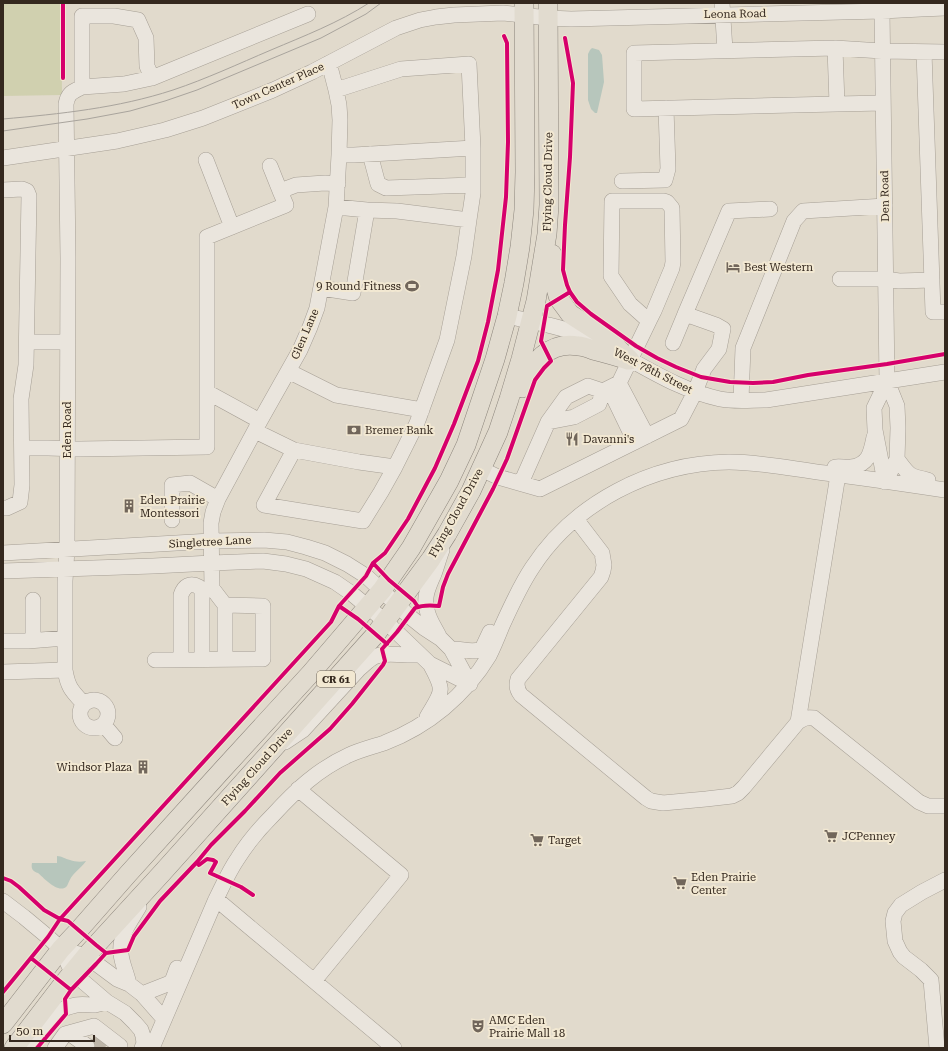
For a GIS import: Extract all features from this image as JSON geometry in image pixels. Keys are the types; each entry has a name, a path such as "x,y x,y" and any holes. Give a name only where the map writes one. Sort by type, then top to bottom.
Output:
{"main road":[{"name":"Flying Cloud Drive","path":"3,1024 61,949 312,673 382,590 411,548 449,481 466,445 490,373 507,316 518,261 524,210 525,172 524,9"},
{"name":"Flying Cloud Drive","path":"14,1048 72,972 375,635 431,559 471,491 498,432 521,359 536,301 544,255 549,205 548,10"},
{"path":"549,205 553,278 560,299 570,314 606,337 630,360"},
{"path":"498,432 512,417 524,382 533,365 546,352 556,347 578,346 630,360"}],"street":[{"name":"Leona Road","path":"548,10 571,18 723,9 780,8 882,11 921,6 945,8"},
{"name":"Town Center Place","path":"3,158 117,141 165,130 203,118 273,90 396,28 420,20 454,15 503,13 524,9 548,10"},
{"path":"723,9 725,50"},
{"name":"Den Road","path":"882,11 886,381"},
{"path":"152,78 147,66 146,38 138,20 114,16 82,16 82,88 124,84 152,78 308,14"},
{"path":"834,48 837,104"},
{"path":"883,103 634,109 634,53 834,48 882,51 945,52"},
{"path":"924,52 933,312 945,312"},
{"name":"Glen Lane","path":"202,659 207,590 212,563 211,541 213,512 218,499 257,426 300,350 317,308 336,207 340,155 340,120 336,90 329,63"},
{"path":"294,450 264,505 363,522 395,467 417,424 447,340 464,256 473,193 470,64 401,69 336,90"},
{"name":"Eden Road","path":"82,88 73,92 67,97 66,104 68,449 65,638 67,680 71,690 84,704"},
{"path":"622,181 665,180 668,169 666,108"},
{"path":"340,155 473,148"},
{"path":"370,154 378,184 386,188 473,185"},
{"path":"206,160 232,227"},
{"path":"22,448 68,449 207,447 207,237 286,205 270,166"},
{"path":"280,191 296,185 325,183 338,184"},
{"path":"3,190 22,189 27,191 29,196 27,342 26,365 21,399 22,485 20,502 7,508 3,508"},
{"path":"548,422 574,417 599,404 630,360 654,312 672,268 672,208 667,202 612,201 611,276 630,304 649,321"},
{"path":"741,400 743,348 794,220 803,211 885,206"},
{"path":"336,207 397,211 469,220"},
{"path":"673,343 729,211 770,209"},
{"path":"321,288 353,293 367,210"},
{"path":"840,279 886,279 899,281 932,280"},
{"path":"481,469 498,477 540,488 681,419 695,392 704,369 719,350 723,329 685,314"},
{"name":"West 78th Street","path":"507,316 565,329 586,337 663,378 695,392 722,399 766,400 945,372"},
{"path":"27,342 67,342"},
{"path":"288,371 336,395 422,410"},
{"path":"885,482 875,430 874,408 886,381"},
{"path":"885,482 897,459 898,428 897,406 886,381"},
{"path":"522,483 548,422 566,397 588,386 611,387"},
{"path":"611,387 639,440"},
{"path":"578,391 588,409"},
{"path":"207,392 294,450 395,467"},
{"path":"812,471 838,466 850,468 863,463 871,452 875,430"},
{"path":"897,459 912,476 945,483"},
{"path":"152,1048 226,877 252,838 298,789 333,762 399,737 413,730 445,707 470,684 490,654 510,607 533,566 560,533 576,518 605,498 623,488 657,474 712,463 746,462 945,490"},
{"path":"798,722 838,475"},
{"path":"172,520 172,485 190,483 218,499"},
{"path":"576,518 602,553 603,571 601,577 518,679 517,686 521,695 646,798 651,801 663,803 730,796 738,793 798,722 803,718 808,717 814,718 919,802 928,806 945,806"},
{"path":"447,534 428,586 426,606 429,618 470,684"},
{"name":"Singletree Lane","path":"3,553 211,541 264,540 287,542 325,553 366,576 424,628 446,644"},
{"name":"Singletree Lane","path":"3,571 263,561 286,564 306,569 335,582 385,621 425,659"},
{"path":"155,660 181,660 202,659 263,659 263,606 225,605 207,590 199,586 193,584 186,586 181,595 181,660"},
{"path":"33,600 33,640"},
{"path":"225,605 226,659"},
{"path":"446,644 471,652 482,649 496,617 510,607"},
{"path":"3,641 65,638"},
{"path":"271,751 303,730 359,669 368,661 376,657 392,654 425,659 470,684"},
{"path":"424,722 440,696 441,690 439,681 425,659"},
{"path":"3,672 66,670"},
{"path":"92,700 96,700 104,704 107,708 108,717 104,725 96,728 84,724 80,716 81,708 84,704 92,700"},
{"path":"104,725 115,738"},
{"path":"298,789 401,875 314,981"},
{"path":"129,984 121,955 121,942 130,921 162,873"},
{"path":"937,1048 931,980 922,970 904,957 900,952 895,941 893,921 895,913 901,905 945,880"},
{"path":"3,901 61,949 72,972 107,1002 125,1013 141,1030 144,1043 142,1048"},
{"path":"214,904 314,981 394,1048"},
{"path":"142,994 170,983 191,936 214,904"},
{"path":"61,949 86,956 117,979 129,984 142,994 164,1019"},
{"path":"28,1048 50,1018 56,1013 71,1006 107,1002"},
{"path":"125,1013 164,1019"},
{"path":"55,1048 83,1036 94,1026 120,1046 115,1047"}],"green space":[{"path":"3,3 61,3 62,95 3,96"}],"shaded area":[{"path":"592,48 599,50 602,55 604,82 597,113 591,109 588,100 588,54"},
{"path":"57,856 68,860 80,862 86,861 72,876 67,886 64,888 52,885 32,868 32,863 57,863"}],"tunnel":[{"path":"94,1037 107,1048"}],"tram line":[{"path":"3,119 46,115 110,106 173,90 321,29 369,3"},
{"path":"3,131 87,119 130,111 165,101 197,90 321,38 366,14 381,3"}],"cycle path":[{"path":"63,3 63,78"},
{"path":"3,992 48,937 60,919 331,622 339,606 366,576 373,563 385,553 408,519 435,468 454,424 478,361 488,322 498,270 506,197 508,142 507,43 504,36"},
{"path":"565,38 573,83 563,270 570,292 577,302 591,314 636,346 657,358 701,377 730,382 773,382 808,375 945,354"},
{"path":"37,1048 66,1014 65,999 71,990 106,953 128,950 134,936 160,901 280,773 330,729 352,704 383,665 385,661 382,649 415,608 421,606 439,606 443,587 448,574 493,489 507,459 535,380 551,361 541,341 547,306 570,292"},
{"path":"373,563 389,580 414,601 418,607"},
{"path":"339,606 358,619 387,644"},
{"path":"198,864 199,865 207,859 213,860 216,862 210,873 241,887 253,895"},
{"path":"3,878 11,881 19,887 44,910 60,919 68,921 106,953"},
{"path":"31,958 71,990"}],"place":[{"name":"Best Western","path":"733,267"},
{"name":"9 Round Fitness","path":"412,286"},
{"name":"Bremer Bank","path":"354,430"},
{"name":"Davanni's","path":"572,439"},
{"name":"Eden Prairie Montessori","path":"129,506"},
{"name":"Windsor Plaza","path":"143,767"},
{"name":"JCPenney","path":"831,836"},
{"name":"Target","path":"537,840"},
{"name":"Eden Prairie Center","path":"680,883"},
{"name":"AMC Eden Prairie Mall 18","path":"478,1026"}]}
